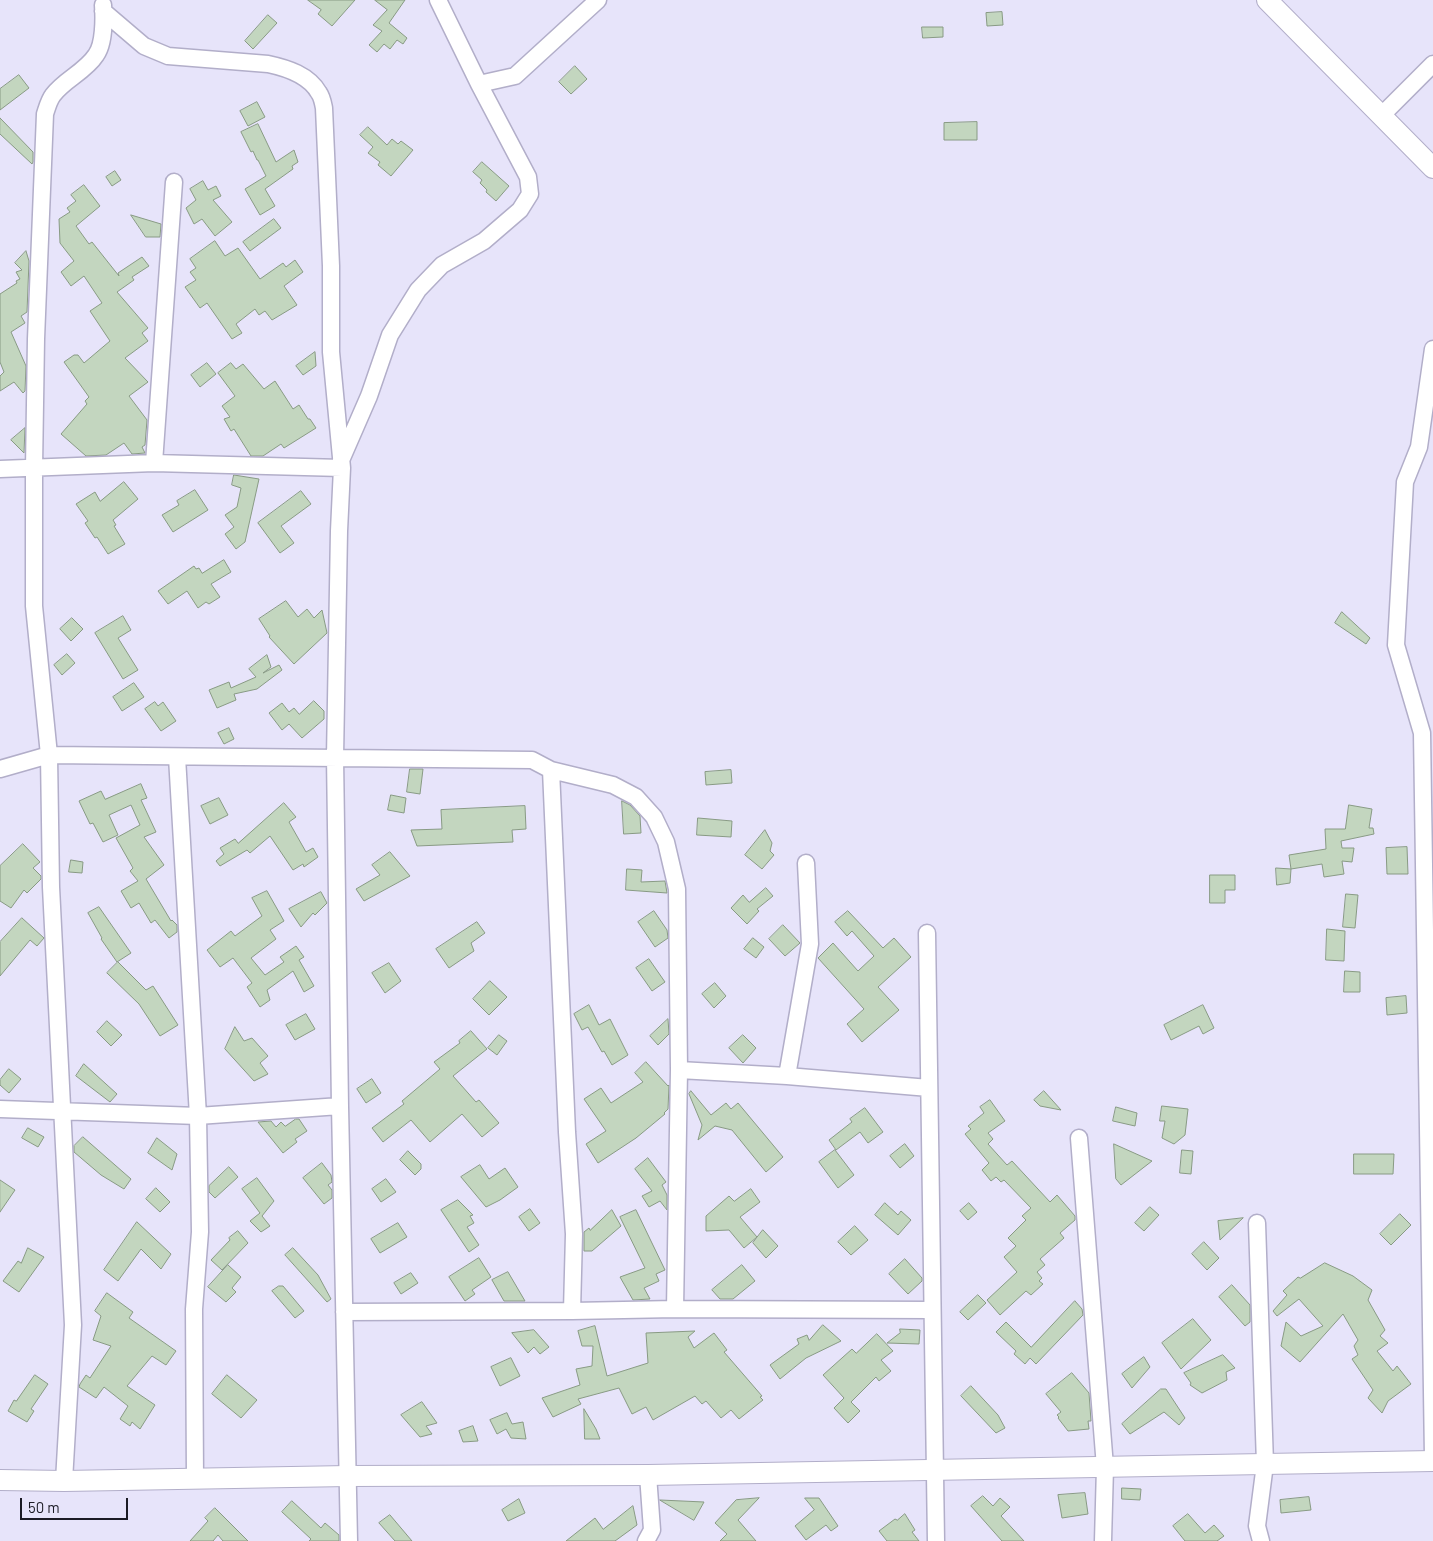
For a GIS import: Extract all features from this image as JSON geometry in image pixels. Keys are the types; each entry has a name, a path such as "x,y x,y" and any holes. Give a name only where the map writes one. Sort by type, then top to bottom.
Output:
{"street":[{"path":"341,464 369,396 390,335 418,290 442,265 484,241 520,210 530,194 528,177 479,84 438,0"},
{"path":"479,84 515,76 598,0"},
{"path":"1267,0 1433,168"},
{"path":"103,6 144,46 168,56 268,64 298,73 319,93 324,108 331,266 331,352 341,464 335,757 349,1541"},
{"path":"64,1481 73,1325 51,887 49,755 34,606 37,319 45,114 52,96 97,54 102,37 103,6"},
{"path":"1382,116 1433,64"},
{"path":"154,463 174,182"},
{"path":"1433,349 1419,447 1405,482 1396,645 1428,733 1433,1456"},
{"path":"0,469 154,463 341,464"},
{"path":"0,769 49,755 532,760 551,770 613,785 636,797 654,817 666,842 677,890 679,1070 675,1309"},
{"path":"177,757 198,1116 200,1232 194,1309 195,1479"},
{"path":"551,770 567,1132 574,1234 572,1311"},
{"path":"787,1076 810,944 806,863"},
{"path":"927,933 936,1541"},
{"path":"679,1070 787,1076 929,1088"},
{"path":"0,1109 198,1116 340,1106"},
{"path":"1079,1138 1104,1467 1103,1541"},
{"path":"1257,1223 1265,1464 1257,1526 1261,1541"},
{"path":"344,1312 675,1309 932,1310"},
{"path":"0,1480 648,1475 1433,1461"},
{"path":"646,1541 652,1530 648,1475"}],"building":[{"path":"308,0 355,0 332,26 318,14 321,10"},
{"path":"375,0 405,0 389,23 407,38 403,44 397,40 390,49 384,44 377,52 369,45 382,31 373,25 387,10"},
{"path":"1002,12 1003,25 987,26 986,13"},
{"path":"268,15 277,23 253,49 245,41"},
{"path":"922,27 943,27 943,37 923,38"},
{"path":"575,66 587,79 571,94 559,82"},
{"path":"19,75 29,88 0,110 0,89"},
{"path":"257,102 265,117 248,126 240,111"},
{"path":"0,118 33,152 32,164 0,134"},
{"path":"977,122 977,140 944,140 944,123"},
{"path":"258,124 276,162 294,150 298,162 292,166 293,169 265,189 275,206 260,215 245,189 266,176 241,132"},
{"path":"368,127 387,145 392,139 398,144 401,141 413,150 391,176 378,165 380,162 368,153 373,147 360,135"},
{"path":"482,162 509,186 496,201 486,192 487,190 480,183 482,180 473,172"},
{"path":"115,171 121,180 112,186 106,177"},
{"path":"203,181 208,190 216,186 221,196 213,200 232,222 215,236 202,219 194,224 186,208 196,200 190,189"},
{"path":"84,185 100,206 76,226 89,244 92,242 119,276 118,273 142,257 149,266 132,277 134,280 117,292 148,328 142,333 148,341 125,358 148,382 129,396 147,420 145,445 142,447 145,453 132,454 124,443 106,455 86,456 61,434 87,404 85,401 89,397 64,362 74,355 78,355 84,363 110,341 90,311 102,303 84,276 71,286 61,272 74,261 60,243 59,219 70,212 67,208 76,201 71,195"},
{"path":"131,215 161,224 160,237 146,237"},
{"path":"274,219 281,228 250,251 243,242"},
{"path":"215,241 225,256 238,248 260,279 283,263 286,267 295,260 303,272 284,286 297,305 272,320 265,311 259,315 255,309 236,324 242,333 232,339 207,303 200,308 185,287 196,280 190,272 196,268 190,259"},
{"path":"26,251 29,261 27,312 21,316 25,323 11,332 26,366 25,391 23,393 14,382 0,391 0,376 4,372 0,362 0,294 20,279 16,272 22,270 15,263"},
{"path":"315,352 316,366 303,375 296,366"},
{"path":"207,363 216,374 200,387 191,375"},
{"path":"231,363 236,369 243,364 264,389 275,381 293,409 299,405 316,428 284,448 281,444 263,456 251,456 234,429 231,431 224,419 230,417 222,406 235,396 218,373"},
{"path":"25,428 24,453 11,440"},
{"path":"234,475 259,479 245,542 236,549 225,534 234,527 225,515 237,507 241,488 232,485"},
{"path":"124,482 138,499 113,520 116,525 114,526 125,544 108,554 85,523 88,521 76,504 95,492 100,501"},
{"path":"195,490 208,510 173,532 162,515 179,505 177,501"},
{"path":"301,491 311,504 281,526 294,543 280,553 258,523"},
{"path":"224,560 231,572 211,584 220,597 209,604 206,602 198,608 187,591 168,604 158,591 194,566 196,569 199,568 202,573"},
{"path":"286,601 298,617 307,609 314,618 322,610 327,633 294,664 269,637 259,619"},
{"path":"1342,612 1370,638 1366,644 1335,623"},
{"path":"123,616 131,630 118,638 138,670 123,679 95,633"},
{"path":"72,618 83,629 71,641 60,629"},
{"path":"67,654 75,663 62,675 54,665"},
{"path":"267,655 271,667 263,673 279,665 282,670 257,689 234,694 236,700 217,708 209,690 229,682 231,688 256,677 249,669"},
{"path":"134,683 144,697 122,711 113,697"},
{"path":"314,701 324,711 324,719 302,738 289,724 282,730 269,713 282,703 289,712 294,708 299,714"},
{"path":"155,702 158,706 163,702 176,721 161,731 145,709"},
{"path":"229,728 234,739 224,744 218,733"},
{"path":"410,769 423,769 420,794 407,792"},
{"path":"731,770 732,783 706,785 705,772"},
{"path":"141,784 147,798 141,800 156,832 144,837 164,865 146,879 171,921 177,925 177,932 169,938 155,920 151,923 139,903 131,908 121,891 138,881 130,871 133,868 116,838 140,825 131,805 109,815 118,835 103,842 93,823 90,824 79,801 101,791 105,799"},
{"path":"391,795 406,798 404,813 388,810"},
{"path":"219,798 228,815 210,824 201,806"},
{"path":"622,801 630,805 640,816 641,833 624,834"},
{"path":"284,803 296,817 289,822 306,852 313,848 318,857 304,867 303,864 293,870 270,836 250,853 247,850 220,866 216,861 224,854 220,848 235,839 238,843"},
{"path":"1349,805 1372,809 1369,828 1373,828 1374,834 1341,841 1342,848 1354,848 1352,862 1342,861 1344,874 1324,877 1322,864 1291,869 1289,855 1326,849 1325,829 1345,829"},
{"path":"525,806 526,829 512,830 513,842 417,846 411,830 442,829 441,810"},
{"path":"698,818 732,821 731,837 697,835"},
{"path":"765,830 772,843 770,851 774,855 762,869 745,855"},
{"path":"23,844 40,862 33,868 41,876 41,879 27,893 24,890 11,908 0,901 0,866"},
{"path":"1407,847 1408,874 1387,874 1386,848"},
{"path":"390,852 410,876 364,901 356,889 380,875 372,865"},
{"path":"71,860 83,862 82,873 69,872"},
{"path":"1276,868 1291,869 1290,883 1277,885"},
{"path":"627,869 642,870 641,882 665,881 667,893 626,890"},
{"path":"1210,875 1235,875 1235,890 1225,890 1225,903 1210,903"},
{"path":"766,888 773,896 757,909 759,911 747,924 731,908 743,895 749,902"},
{"path":"267,891 284,921 270,930 276,939 251,958 265,975 284,962 280,957 296,946 304,957 299,960 314,986 304,992 293,971 267,990 270,1000 260,1007 247,987 252,983 233,958 220,967 207,950 231,931 235,936 262,916 252,898"},
{"path":"321,892 327,903 315,915 313,913 301,927 289,909"},
{"path":"1346,894 1358,895 1355,928 1343,927"},
{"path":"99,907 131,953 117,962 101,939 88,913"},
{"path":"654,911 667,930 668,938 655,947 638,922"},
{"path":"848,911 883,948 894,938 911,957 878,987 899,1010 862,1042 847,1024 864,1009 818,958 833,943 858,971 874,956 852,931 847,936 835,922"},
{"path":"22,918 44,938 37,946 30,940 0,976 0,942"},
{"path":"477,922 485,933 471,943 474,951 449,968 436,949"},
{"path":"783,925 800,943 785,956 769,939"},
{"path":"1327,929 1345,931 1344,961 1326,960"},
{"path":"753,938 764,947 756,958 744,949"},
{"path":"649,959 665,982 652,991 636,968"},
{"path":"118,962 146,990 153,986 178,1025 160,1036 139,1004 107,973"},
{"path":"389,963 401,981 385,993 372,973"},
{"path":"1345,971 1360,972 1360,992 1344,992"},
{"path":"490,981 507,997 489,1015 473,999"},
{"path":"715,983 726,996 714,1008 702,994"},
{"path":"1406,996 1407,1013 1387,1015 1386,998"},
{"path":"589,1005 599,1025 610,1019 628,1055 612,1065 604,1051 602,1052 588,1027 582,1030 574,1014"},
{"path":"1203,1005 1214,1028 1203,1034 1199,1026 1171,1040 1164,1025"},
{"path":"306,1014 315,1029 295,1040 286,1025"},
{"path":"668,1019 669,1034 658,1045 650,1036"},
{"path":"107,1021 122,1035 111,1046 97,1032"},
{"path":"235,1027 244,1041 252,1038 268,1056 260,1063 268,1074 254,1081 225,1049"},
{"path":"471,1031 487,1049 453,1076 476,1102 479,1100 499,1123 482,1137 462,1114 430,1142 411,1120 383,1142 372,1128 404,1104 402,1101 440,1069 434,1062 460,1043 459,1041"},
{"path":"499,1035 507,1041 497,1055 488,1048"},
{"path":"743,1035 756,1048 743,1063 729,1048"},
{"path":"646,1062 669,1085 668,1109 665,1114 636,1138 598,1163 586,1144 606,1131 584,1099 601,1088 611,1103 643,1082 635,1073"},
{"path":"84,1064 117,1094 110,1102 76,1076"},
{"path":"9,1069 21,1079 9,1093 0,1085 0,1080"},
{"path":"372,1079 381,1093 366,1103 357,1089"},
{"path":"691,1091 711,1115 726,1103 731,1109 738,1103 783,1157 766,1172 732,1130 715,1126 698,1140 702,1125 689,1094"},
{"path":"1044,1091 1061,1110 1040,1106 1034,1100"},
{"path":"990,1100 1005,1121 988,1133 993,1139 988,1144 1007,1165 1012,1161 1050,1202 1057,1195 1075,1216 1075,1220 1060,1233 1064,1238 1040,1259 1045,1265 1037,1272 1042,1278 1039,1281 1043,1284 1031,1295 1026,1291 1000,1315 987,1300 1017,1272 1004,1257 1016,1246 1008,1238 1026,1220 1022,1216 1031,1208 1004,1180 1001,1182 996,1177 991,1181 982,1170 989,1163 965,1134 971,1129 968,1126 984,1113 980,1107"},
{"path":"1162,1106 1188,1109 1185,1135 1174,1144 1162,1138 1165,1121 1160,1121"},
{"path":"1116,1107 1137,1113 1135,1126 1113,1121"},
{"path":"865,1108 883,1132 868,1143 860,1132 836,1150 829,1140 852,1122 850,1119"},
{"path":"299,1119 307,1131 295,1139 297,1142 283,1153 258,1122 271,1121 276,1127 281,1122 285,1126"},
{"path":"28,1128 44,1137 38,1147 22,1138"},
{"path":"83,1137 131,1179 124,1189 101,1175 74,1152 74,1146"},
{"path":"157,1138 177,1154 172,1170 148,1153"},
{"path":"905,1144 914,1156 900,1168 890,1156"},
{"path":"1114,1144 1152,1161 1121,1185 1116,1179"},
{"path":"835,1150 854,1175 838,1188 819,1162"},
{"path":"1182,1150 1193,1151 1191,1174 1180,1173"},
{"path":"408,1151 421,1164 421,1169 415,1175 400,1160"},
{"path":"1354,1154 1394,1154 1393,1174 1354,1174"},
{"path":"648,1158 666,1182 662,1185 667,1195 667,1210 660,1201 649,1207 642,1196 652,1191 635,1169"},
{"path":"322,1163 331,1175 332,1182 328,1185 332,1190 332,1198 324,1204 303,1178"},
{"path":"480,1165 489,1179 505,1168 518,1187 486,1207 461,1177"},
{"path":"229,1167 238,1177 215,1198 209,1192 209,1186"},
{"path":"257,1178 274,1201 262,1216 270,1226 261,1232 250,1221 260,1213 242,1189"},
{"path":"386,1179 396,1192 381,1202 372,1189"},
{"path":"0,1180 15,1190 0,1212"},
{"path":"156,1188 170,1202 160,1212 146,1199"},
{"path":"751,1189 760,1202 740,1217 757,1237 744,1248 729,1230 706,1231 706,1216 729,1196 734,1201"},
{"path":"458,1200 473,1215 470,1216 474,1223 467,1227 479,1245 469,1252 441,1210"},
{"path":"885,1203 898,1215 901,1211 911,1220 898,1235 875,1215"},
{"path":"969,1203 977,1212 968,1220 960,1211"},
{"path":"1150,1207 1159,1215 1144,1231 1135,1223"},
{"path":"530,1209 540,1223 529,1231 519,1217"},
{"path":"612,1210 621,1226 592,1251 584,1251 584,1232 589,1228 590,1230"},
{"path":"636,1210 665,1270 656,1274 659,1281 644,1288 650,1299 633,1300 620,1277 645,1268 620,1217"},
{"path":"1400,1214 1411,1225 1391,1245 1380,1234"},
{"path":"1243,1218 1220,1240 1218,1221"},
{"path":"137,1222 171,1254 161,1269 141,1249 118,1281 104,1270"},
{"path":"398,1223 407,1237 380,1253 371,1239"},
{"path":"855,1226 868,1240 851,1255 838,1242"},
{"path":"763,1230 778,1246 766,1258 753,1243"},
{"path":"238,1231 248,1243 222,1270 211,1260 230,1240 229,1238"},
{"path":"1204,1242 1219,1258 1207,1270 1192,1254"},
{"path":"28,1248 44,1257 19,1292 3,1281 18,1261 21,1263"},
{"path":"293,1248 318,1275 331,1299 327,1302 285,1255"},
{"path":"479,1258 491,1277 472,1290 475,1294 465,1301 449,1277"},
{"path":"905,1259 922,1278 922,1281 908,1294 889,1274"},
{"path":"1325,1263 1353,1276 1372,1290 1368,1300 1385,1330 1380,1336 1388,1343 1377,1351 1393,1371 1397,1366 1411,1384 1388,1401 1382,1413 1368,1398 1373,1390 1352,1359 1358,1355 1354,1346 1358,1340 1343,1314 1300,1362 1281,1346 1286,1322 1301,1336 1323,1326 1299,1299 1277,1316 1273,1311 1287,1295 1283,1291 1298,1277 1300,1278"},
{"path":"228,1265 241,1277 232,1288 236,1292 226,1302 208,1287"},
{"path":"742,1265 755,1281 733,1299 720,1299 712,1290"},
{"path":"508,1272 525,1301 504,1301 492,1280"},
{"path":"411,1273 418,1283 401,1294 394,1283"},
{"path":"1232,1285 1250,1305 1250,1322 1245,1326 1219,1297"},
{"path":"279,1286 283,1286 304,1311 295,1318 272,1291"},
{"path":"107,1293 133,1312 129,1318 176,1351 166,1365 152,1356 127,1386 155,1405 140,1429 132,1422 130,1426 120,1419 128,1406 104,1387 96,1398 79,1387 86,1375 90,1378 111,1346 93,1340 101,1316 95,1311"},
{"path":"978,1295 986,1303 968,1320 960,1312"},
{"path":"1075,1301 1082,1309 1083,1315 1036,1364 1030,1358 1025,1364 1014,1354 1016,1351 996,1332 1006,1322 1031,1347"},
{"path":"1193,1319 1211,1340 1181,1369 1162,1343"},
{"path":"823,1325 841,1341 806,1358 780,1379 770,1365 799,1344 797,1339 807,1335 809,1340"},
{"path":"595,1326 607,1376 648,1363 646,1333 695,1331 688,1337 694,1348 714,1333 727,1350 724,1352 762,1396 760,1397 763,1400 739,1419 731,1410 721,1418 706,1401 702,1404 695,1396 653,1420 646,1407 632,1414 619,1388 578,1399 581,1404 553,1417 542,1398 580,1385 576,1369 592,1366 593,1346 582,1346 578,1331"},
{"path":"900,1329 920,1330 919,1344 887,1343 900,1333"},
{"path":"534,1330 549,1347 540,1354 534,1347 528,1353 512,1333"},
{"path":"877,1334 893,1351 881,1360 891,1371 879,1381 876,1377 851,1402 860,1411 848,1423 834,1408 844,1398 823,1375 852,1349 856,1353"},
{"path":"1223,1355 1235,1368 1226,1372 1227,1380 1202,1393 1190,1385 1191,1383 1184,1373"},
{"path":"1144,1357 1150,1367 1132,1388 1122,1374"},
{"path":"511,1358 520,1376 500,1386 491,1367"},
{"path":"1072,1373 1089,1393 1091,1421 1088,1421 1089,1429 1068,1431 1058,1418 1057,1415 1061,1412 1046,1394"},
{"path":"35,1375 48,1384 31,1409 34,1411 27,1422 8,1411 14,1400 16,1401"},
{"path":"227,1375 257,1400 241,1418 212,1394"},
{"path":"971,1386 998,1415 1005,1428 996,1433 961,1396"},
{"path":"1161,1389 1166,1389 1185,1418 1179,1425 1164,1412 1130,1434 1122,1424"},
{"path":"422,1402 437,1423 426,1426 432,1434 420,1437 401,1415"},
{"path":"584,1409 596,1429 600,1439 585,1439"},
{"path":"507,1413 512,1424 523,1422 526,1439 511,1438 506,1429 497,1434 490,1420"},
{"path":"473,1426 478,1441 463,1442 459,1431"},
{"path":"1122,1488 1141,1489 1140,1500 1122,1499"},
{"path":"1085,1493 1088,1514 1062,1518 1058,1495"},
{"path":"983,1496 993,1506 1000,1498 1010,1507 1001,1516 1024,1541 1002,1541 971,1506"},
{"path":"1309,1497 1311,1510 1281,1513 1280,1500"},
{"path":"759,1498 738,1520 756,1541 720,1541 727,1534 715,1523 736,1500"},
{"path":"805,1498 819,1498 838,1526 831,1531 826,1525 806,1540 795,1526 814,1510"},
{"path":"519,1499 525,1513 508,1521 502,1510"},
{"path":"660,1500 704,1502 694,1520"},
{"path":"292,1501 321,1528 325,1523 339,1535 339,1541 309,1541 311,1539 282,1512"},
{"path":"633,1506 637,1525 615,1541 566,1541 595,1518 603,1529"},
{"path":"215,1508 248,1541 223,1541 218,1535 213,1541 190,1541 208,1521 205,1518"},
{"path":"905,1514 915,1530 912,1532 919,1541 887,1541 879,1531"},
{"path":"1188,1514 1205,1533 1214,1525 1224,1536 1217,1541 1185,1541 1173,1526"},
{"path":"390,1515 412,1541 395,1541 379,1523"}]}
